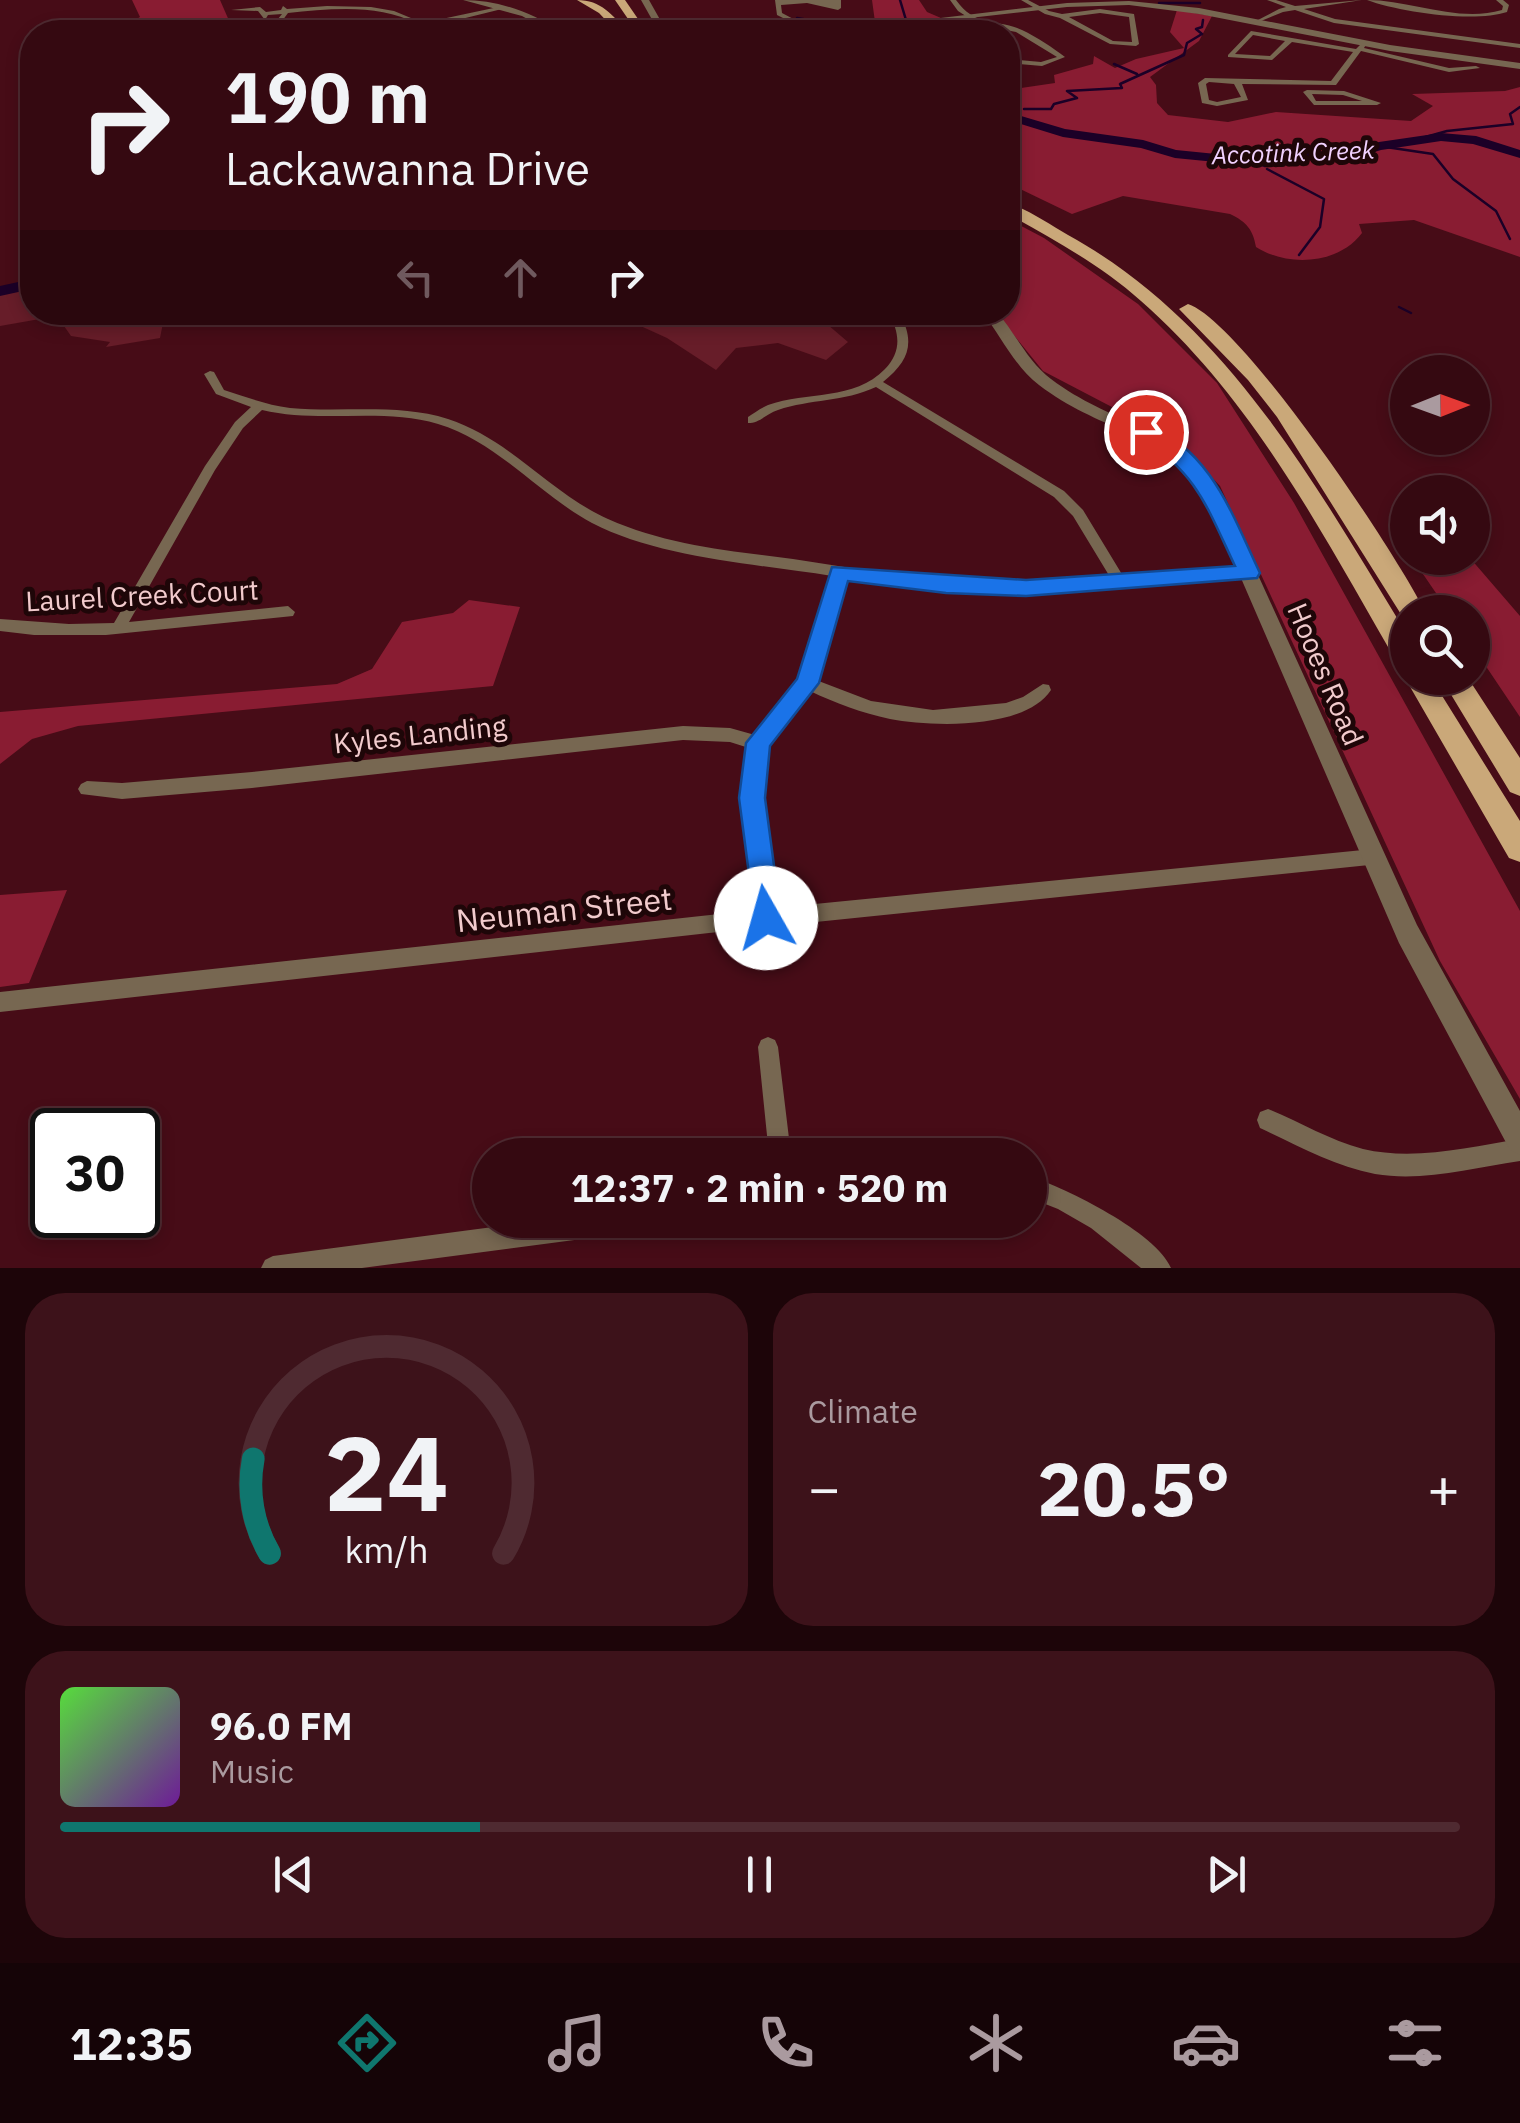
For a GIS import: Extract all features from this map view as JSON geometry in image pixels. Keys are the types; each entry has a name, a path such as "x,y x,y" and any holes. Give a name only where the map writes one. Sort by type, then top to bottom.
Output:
{"main road":[{"path":"582,0 613,20"},
{"path":"1020,203 1121,258 1175,298 1227,345 1304,440 1402,595"},
{"path":"1020,215 1110,267 1173,317 1213,357 1267,425 1390,630"},
{"path":"1428,695 1520,848"},
{"path":"1465,695 1520,783"}],"street":[{"path":"467,0 537,20"},
{"path":"952,0 972,20"},
{"path":"1024,0 1112,43 1131,45 1137,41 1132,15 1106,11 1062,16"},
{"path":"1270,0 1334,21 1520,46"},
{"path":"1258,22 1268,14 1291,8 1358,0"},
{"path":"1370,0 1466,16 1504,11 1516,14"},
{"path":"1499,0 1506,5 1504,11"},
{"path":"778,2 809,2"},
{"path":"950,20 1129,2 1258,22 1450,70 1476,68"},
{"path":"234,10 260,8 265,16 347,3 382,4 410,11 419,20"},
{"path":"451,20 503,8"},
{"path":"279,20 284,10"},
{"path":"1020,31 1062,57 1042,64 1020,63"},
{"path":"1290,40 1274,57 1230,56 1251,33 1520,66"},
{"path":"1305,88 1338,81 1360,48"},
{"path":"1237,82 1246,98 1217,104 1203,100 1204,81 1237,82 1305,88 1376,103 1314,103 1305,88"},
{"path":"752,420 770,408 840,398 878,384 900,360 905,333 900,325"},
{"name":"Hooes Road","path":"998,325 1028,367 1047,384 1146,432 1189,462 1212,493 1374,858 1450,1015 1520,1140"},
{"path":"210,374 220,392 258,406 297,412 384,412 441,421 486,441 564,503 610,526 692,548 840,572 986,587 1250,573"},
{"path":"878,384 1059,494 1085,523 1119,582"},
{"path":"120,625 208,470 239,424 258,406"},
{"path":"766,918 752,798 758,743 807,683 840,572"},
{"name":"Laurel Creek Court","path":"0,625 30,630 288,612"},
{"path":"807,683 864,708 922,718 1008,711 1033,701 1044,690"},
{"name":"Kyles Landing","path":"87,789 122,791 233,781 683,733 730,735 758,743"},
{"name":"Neuman Street","path":"0,1002 766,918 1374,858"},
{"path":"768,1047 778,1138"},
{"path":"1268,1120 1337,1152 1378,1163 1405,1165 1520,1150"},
{"path":"1047,1193 1100,1220 1158,1268"},
{"path":"274,1268 499,1238"}],"shaded area":[{"path":"132,0 220,0 229,20 135,20 140,17"},
{"path":"872,0 919,0 927,12 941,18 908,20 875,20"},
{"path":"1177,10 1212,16 1199,41 1150,77 1156,85 1157,103 1168,115 1228,122 1276,112 1411,121 1433,106 1412,94 1505,91 1520,87 1520,257 1414,220 1359,224 1362,233 1340,252 1312,259 1282,258 1256,247 1248,227 1230,214 1123,196 1072,214 1020,189 1020,88 1055,83 1054,75 1093,64 1094,56 1115,68 1184,48 1170,32"},
{"path":"1020,225 1138,304 1217,383 1294,503 1390,676 1390,695 1400,695 1520,911 1520,1099 1440,961 1220,486 1177,441 1043,371 1006,325 1020,325"},
{"path":"20,287 20,322 0,326 0,291"},
{"path":"63,325 163,325 160,338 106,347 110,342 71,336"},
{"path":"638,325 828,325 848,342 826,360 778,343 736,348 716,370 667,338"},
{"path":"1424,575 1485,575 1520,616 1520,717 1490,672 1490,595 1437,595"},
{"path":"469,600 520,607 493,686 78,726 32,739 0,764 0,712 337,684 372,669 402,622 453,613"},
{"path":"67,890 29,983 0,987 0,895"}],"waterway":[{"path":"900,0 906,20"},
{"path":"1159,3 1200,3"},
{"path":"797,18 809,20"},
{"path":"1024,109 1051,109 1054,104 1077,98 1067,91 1122,88 1120,84 1184,55 1187,43 1202,34 1196,29 1202,27 1203,20"},
{"path":"1114,64 1137,74"},
{"path":"1422,138 1447,131 1513,124 1510,114 1520,107"},
{"name":"Accotink Creek","path":"1020,120 1063,133 1143,144 1175,154 1226,159 1355,154 1379,146 1441,137 1476,140 1520,154"},
{"path":"1379,146 1433,154 1453,179 1496,211 1510,239"},
{"path":"1246,159 1265,166"},
{"path":"1267,169 1324,199 1320,227 1299,255"},
{"name":"Accotink Creek","path":"0,291 20,287"},
{"path":"1399,307 1411,313"}],"route":[{"path":"766,918 752,798 758,743 807,683 840,572 946,585 1026,588 1250,573 1205,481 1180,454 1146,432"}]}
